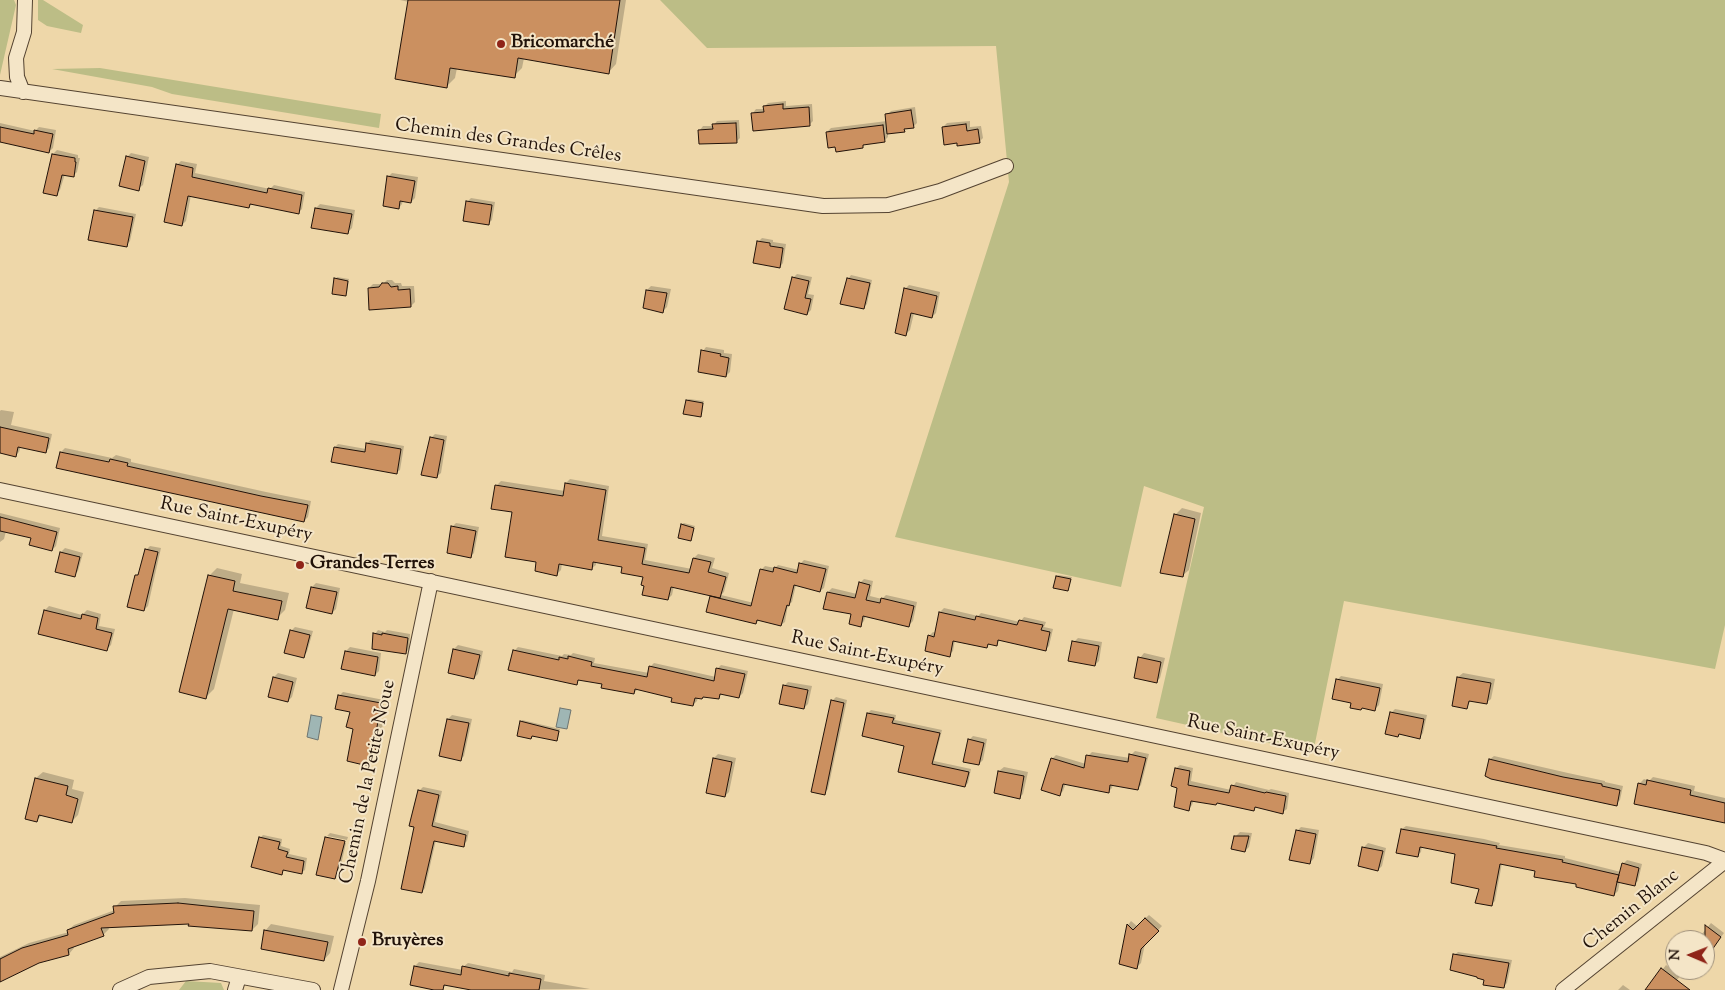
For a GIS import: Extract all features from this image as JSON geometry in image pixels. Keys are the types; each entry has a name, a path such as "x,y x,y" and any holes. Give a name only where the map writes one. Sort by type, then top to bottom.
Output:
{"street":[{"path":"23,92 17,77 16,58 24,32 25,0"},
{"name":"Chemin des Grandes Crêles","path":"0,88 823,206 888,206 940,191 1006,166"},
{"name":"Rue Saint-Exupéry","path":"0,490 1687,849 1725,861"},
{"name":"Chemin de la Petite Noue","path":"341,990 368,881 431,581"},
{"name":"Chemin Blanc","path":"1563,990 1725,861"},
{"path":"120,990 149,977 210,971 237,983 313,990"}],"green space":[{"path":"0,0 14,0 16,5 0,75"},
{"path":"38,0 43,0 83,25 81,33 47,26 38,20"},
{"path":"660,0 1725,0 1725,625 1715,669 1344,601 1313,753 1156,718 1204,507 1144,486 1121,587 895,537 1009,182 996,46 707,48"},
{"path":"100,68 381,114 379,128 172,94 152,87 52,69"},
{"path":"186,981 221,983 224,990 179,990"}],"water":[{"path":"560,708 571,710 567,729 556,727"},
{"path":"311,715 322,717 318,740 307,737"}],"building":[{"path":"408,0 620,0 609,74 518,58 515,78 450,68 447,88 395,79"},
{"path":"783,104 783,109 809,107 810,126 753,131 751,113 764,112 763,106"},
{"path":"911,110 914,128 904,129 905,132 887,134 885,114"},
{"path":"736,123 737,143 699,144 698,130 713,129 712,124"},
{"path":"966,124 967,131 978,129 980,143 957,146 957,143 944,145 942,127"},
{"path":"883,125 885,142 836,152 835,147 828,148 826,132"},
{"path":"0,127 34,134 34,130 53,134 49,153 0,142"},
{"path":"52,154 75,158 76,162 74,177 62,175 57,196 43,193"},
{"path":"126,156 145,161 139,191 119,186"},
{"path":"176,164 193,168 192,177 267,193 268,188 302,195 299,214 250,204 249,208 188,196 182,226 164,222"},
{"path":"387,176 415,181 411,203 400,201 399,209 383,206"},
{"path":"466,201 492,205 489,225 463,221"},
{"path":"315,208 352,214 348,234 311,228"},
{"path":"94,210 133,217 127,247 88,240"},
{"path":"757,241 783,248 780,268 753,263"},
{"path":"792,277 809,281 805,298 811,299 807,315 784,309"},
{"path":"334,278 348,281 346,296 332,294"},
{"path":"847,278 870,283 864,309 840,304"},
{"path":"382,283 388,283 391,287 398,286 398,290 410,289 411,307 369,310 368,288 379,287"},
{"path":"904,288 937,296 932,318 911,313 906,336 895,333"},
{"path":"646,290 667,293 663,313 643,308"},
{"path":"701,350 721,354 720,356 729,358 726,377 698,372"},
{"path":"686,400 703,403 701,417 683,414"},
{"path":"0,427 49,438 46,453 18,447 16,457 0,453"},
{"path":"430,437 444,440 437,478 421,475"},
{"path":"366,443 401,449 397,474 331,462 334,447 365,452"},
{"path":"60,452 109,462 110,459 128,463 127,466 308,505 304,522 56,468"},
{"path":"565,483 606,490 598,540 645,548 642,564 689,573 693,558 711,562 708,572 726,577 720,598 671,587 668,600 642,595 644,586 641,585 643,577 621,573 622,567 593,562 592,570 559,564 557,576 535,571 536,562 505,557 512,512 491,509 495,485 563,496"},
{"path":"1174,514 1195,519 1183,577 1160,573"},
{"path":"0,517 57,532 52,551 29,545 31,538 0,531"},
{"path":"681,524 694,528 691,541 678,538"},
{"path":"451,526 476,531 471,558 447,553"},
{"path":"145,549 158,552 144,611 127,607 135,575 138,575"},
{"path":"60,552 80,557 75,577 55,572"},
{"path":"799,563 826,569 820,592 794,585 789,606 787,605 781,626 757,620 756,624 706,612 710,596 751,606 760,569 773,572 774,567 797,573"},
{"path":"208,575 235,581 233,591 282,601 278,620 228,609 206,699 179,692"},
{"path":"1056,576 1071,579 1068,591 1053,588"},
{"path":"859,582 870,585 866,600 880,603 881,598 914,606 909,627 863,616 861,627 849,624 851,614 823,609 827,592 855,598"},
{"path":"311,587 337,592 332,614 306,608"},
{"path":"44,610 81,619 82,614 98,618 96,629 112,633 107,651 38,634"},
{"path":"939,612 975,620 976,616 1017,625 1019,620 1043,625 1041,630 1050,632 1046,651 998,640 997,646 988,644 987,648 953,641 950,657 925,651 928,635 934,637"},
{"path":"290,630 310,635 304,658 284,653"},
{"path":"373,633 408,638 406,654 372,649"},
{"path":"1072,641 1099,646 1095,666 1068,661"},
{"path":"453,649 480,655 474,679 448,673"},
{"path":"513,650 559,660 559,657 568,659 568,656 592,662 591,666 647,677 649,666 714,681 716,668 745,674 739,698 720,694 719,699 695,698 693,706 671,702 672,698 635,689 634,694 601,688 602,684 578,680 577,685 508,670"},
{"path":"345,651 378,657 375,676 341,669"},
{"path":"1138,657 1161,662 1157,683 1134,678"},
{"path":"273,677 293,682 288,702 268,697"},
{"path":"1457,677 1491,683 1487,704 1469,701 1467,709 1452,706"},
{"path":"1336,679 1380,688 1375,711 1350,708 1351,703 1332,699"},
{"path":"783,685 808,690 804,709 779,704"},
{"path":"338,695 381,703 377,727 380,728 374,757 370,757 368,766 347,761 353,729 346,727 350,712 335,709"},
{"path":"831,700 844,703 825,795 811,792"},
{"path":"1390,712 1424,719 1420,739 1399,734 1398,737 1385,734"},
{"path":"867,713 894,718 892,723 940,733 932,764 969,772 965,787 898,772 904,746 862,736"},
{"path":"447,719 469,723 461,761 439,756"},
{"path":"520,721 559,731 557,741 532,736 531,739 517,736"},
{"path":"968,739 984,743 979,765 963,762"},
{"path":"1129,754 1146,758 1138,790 1110,785 1109,793 1063,784 1060,796 1041,790 1051,758 1084,768 1086,755 1128,762"},
{"path":"713,758 732,762 725,797 706,793"},
{"path":"1489,759 1563,777 1602,784 1602,786 1620,790 1617,806 1491,779 1485,776"},
{"path":"1175,768 1190,771 1188,785 1229,793 1231,785 1286,796 1283,814 1255,807 1254,811 1217,803 1216,805 1191,801 1189,811 1174,807 1177,788 1171,786"},
{"path":"998,771 1024,776 1020,799 994,793"},
{"path":"35,778 68,786 66,795 78,799 72,823 39,815 37,822 25,819"},
{"path":"1647,780 1691,790 1690,795 1725,803 1725,823 1634,804 1638,783 1646,785"},
{"path":"418,790 439,795 432,826 466,835 464,847 434,841 422,893 401,889 414,827 409,826"},
{"path":"1401,829 1497,846 1496,848 1563,860 1562,862 1619,875 1622,863 1639,868 1635,886 1617,882 1614,896 1576,887 1576,884 1534,877 1535,871 1500,864 1492,906 1475,903 1479,889 1451,883 1455,854 1420,847 1418,857 1396,853"},
{"path":"1296,830 1316,834 1310,864 1289,860"},
{"path":"1234,836 1249,836 1245,852 1231,849"},
{"path":"259,837 280,842 278,849 288,852 286,857 304,861 302,874 283,870 282,875 251,867"},
{"path":"325,837 345,841 335,879 316,875"},
{"path":"1362,847 1383,851 1378,871 1358,866"},
{"path":"178,903 254,911 252,931 188,926 189,924 101,928 104,936 68,949 69,955 39,963 0,982 0,959 22,948 68,935 67,930 114,913 113,906"},
{"path":"1145,918 1159,931 1141,949 1137,969 1119,964 1127,924 1133,930"},
{"path":"1705,925 1712,930 1705,930"},
{"path":"264,930 328,942 324,961 261,949"},
{"path":"1715,932 1721,937 1715,946"},
{"path":"1453,954 1509,963 1504,988 1483,985 1484,980 1450,970"},
{"path":"414,966 461,975 462,966 509,976 509,973 541,979 539,990 471,990 444,985 443,990 434,990 410,985"},
{"path":"1661,968 1665,971 1665,980 1677,980 1690,990 1645,990"}],"place":[{"name":"Bricomarché","path":"501,44"},
{"name":"Grandes Terres","path":"300,565"},
{"name":"Bruyères","path":"362,942"}]}
